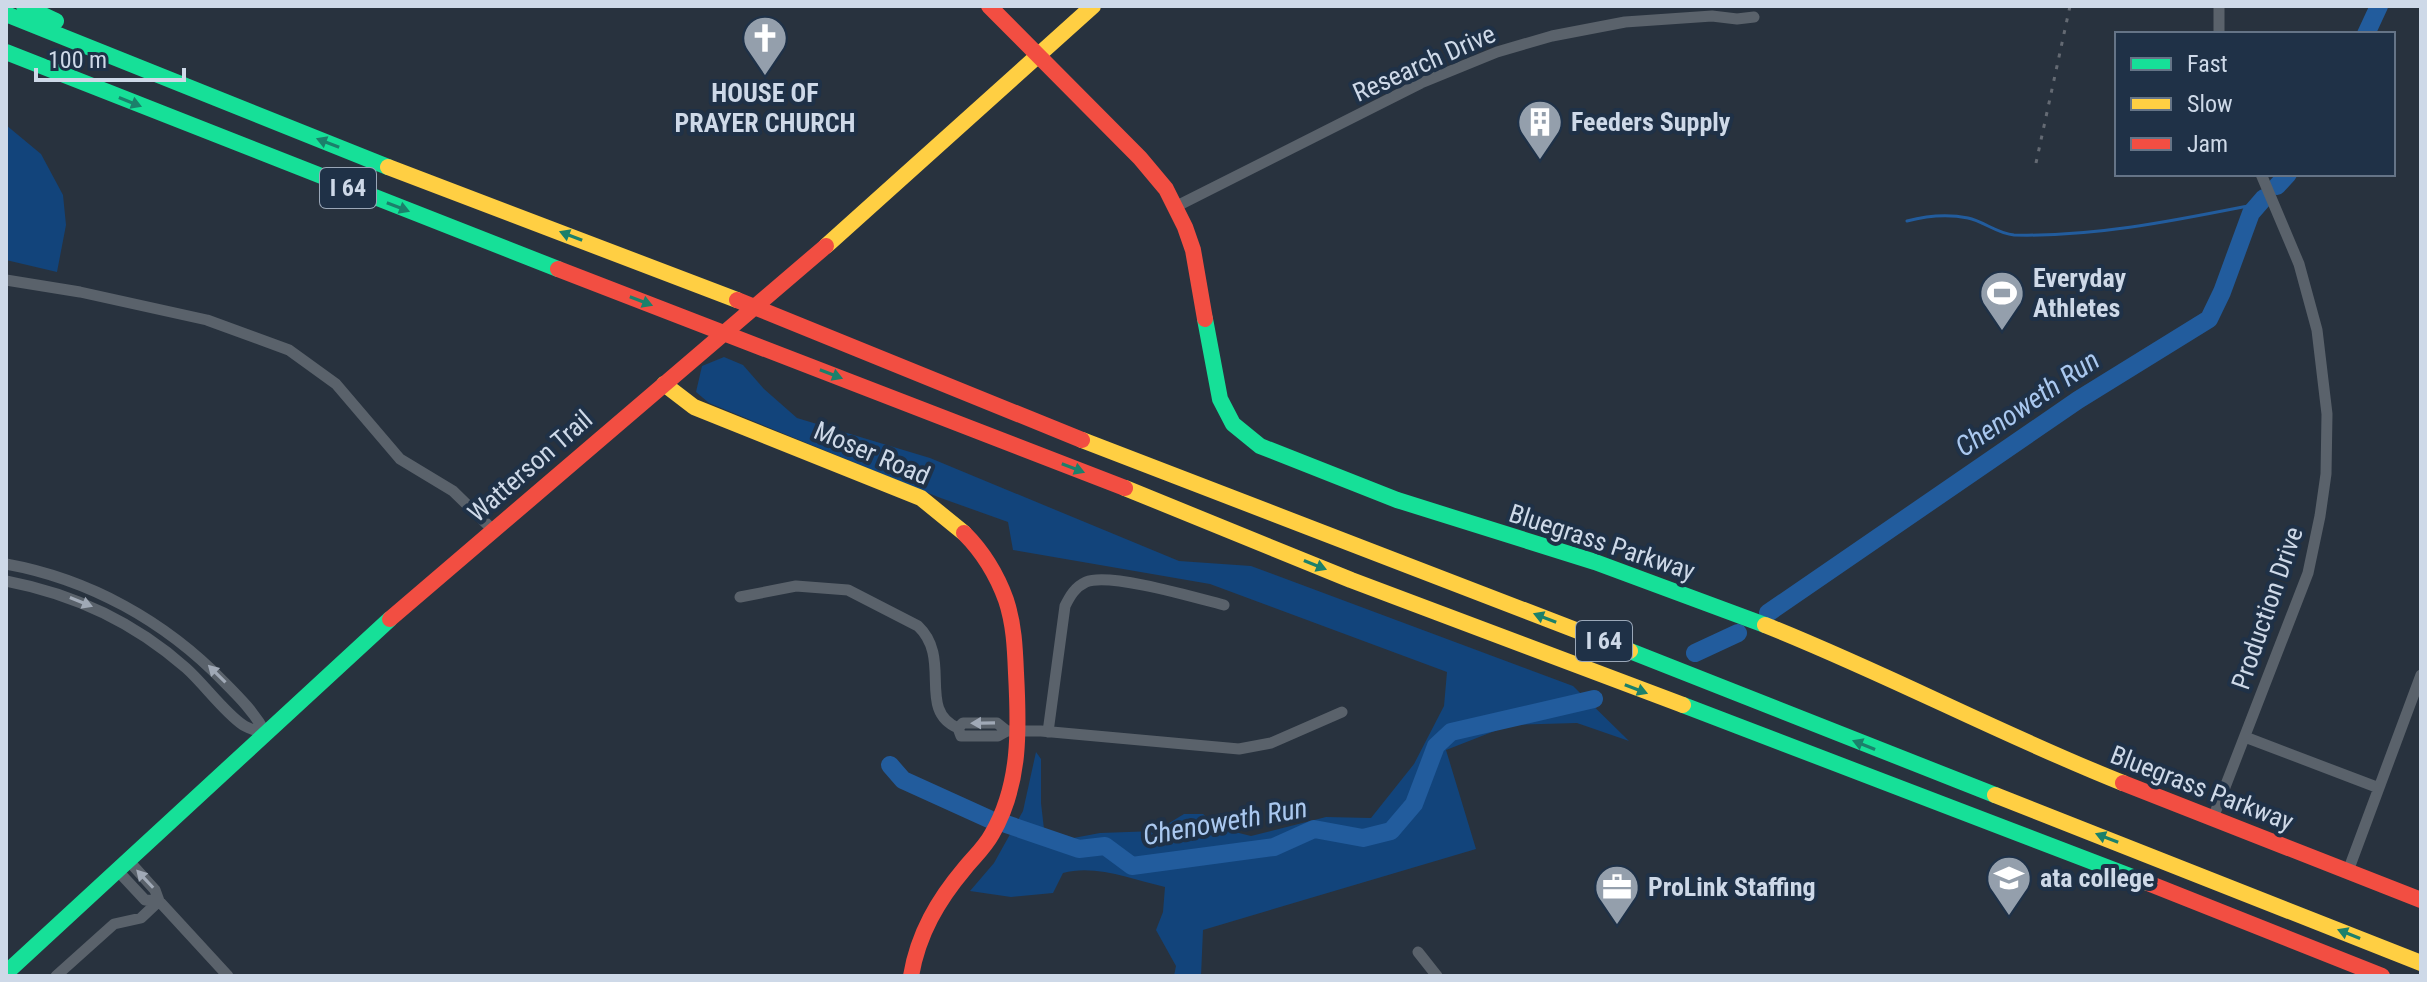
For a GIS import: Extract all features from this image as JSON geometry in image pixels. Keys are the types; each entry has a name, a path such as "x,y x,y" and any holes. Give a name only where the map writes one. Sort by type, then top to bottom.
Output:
{"main road":[{"path":"24,6 292,130"},
{"name":"Bluegrass Parkway","path":"989,6 1154,171 1177,206 1193,250 1220,399 1233,424 1260,446 1397,500 1622,571 1726,609 1828,650 2077,765 2421,900"},
{"name":"Watterson Trail","path":"6,973 418,594 908,176 1093,6"},
{"name":"I 64","path":"6,14 292,130 722,294 1129,459 1567,626 2421,963"},
{"name":"I 64","path":"6,52 311,174 1152,498 1351,580 2010,829 2382,976"},
{"name":"Moser Road","path":"664,384 694,407 911,493 936,507 957,525 987,562 1003,596 1012,623 1013,775 995,830 929,917 918,942 911,976"}],"street":[{"path":"2219,6 2219,32"},
{"name":"Research Drive","path":"1177,206 1421,83 1497,52 1552,36 1625,22 1712,16 1737,19 1754,17"},
{"name":"Production Drive","path":"2213,818 2308,573 2320,516 2328,442 2324,370 2309,296 2262,176"},
{"path":"6,280 80,292 207,320 289,350 336,384 400,459 453,491 493,530"},
{"path":"6,564 85,587 165,630 203,661 255,714 266,734"},
{"path":"1048,732 1065,606 1083,583 1090,580 1134,583 1224,605"},
{"path":"6,581 60,593 129,626 189,670 241,724 266,734"},
{"path":"740,597 796,586 848,590 918,626 927,635 936,659 937,709 945,723 958,728 963,723 997,723 1013,731 1239,749 1271,743 1342,712"},
{"path":"2348,871 2421,675"},
{"path":"2245,737 2379,788"},
{"path":"122,865 155,890 159,901 228,976"},
{"path":"56,976 114,924 141,918 159,901"},
{"path":"1418,952 1437,976"}],"shaded area":[{"path":"6,125 41,154 63,195 66,225 57,272 6,260"},
{"path":"724,357 743,365 764,389 797,418 930,458 1179,561 1251,566 1573,686 1629,741 1577,723 1510,725 1446,750 1476,849 1203,930 1201,976 1174,976 1176,966 1156,930 1163,912 1165,887 1088,870 1063,873 1053,893 1011,897 970,891 994,863 1023,811 1036,752 1041,759 1044,829 1068,839 1100,833 1156,831 1184,814 1203,814 1219,828 1251,836 1326,817 1371,818 1414,764 1444,706 1447,672 1210,584 1013,550 1008,522 938,497 709,403 696,392 702,366"}],"waterway":[{"name":"Chenoweth Run","path":"2367,32 2379,6"},
{"name":"Chenoweth Run","path":"2277,186 2286,176"},
{"name":"Chenoweth Run","path":"1768,613 2078,400 2209,319 2251,213 2264,198"},
{"path":"1907,221 1937,216 1960,217 2008,234 2045,235 2137,226 2258,204"},
{"name":"Chenoweth Run","path":"1695,653 1738,633"},
{"name":"Chenoweth Run","path":"1006,824 1079,849 1105,846 1132,866 1274,847 1314,829 1363,838 1391,831 1414,804 1436,746 1451,732 1594,699"},
{"name":"Chenoweth Run","path":"890,765 903,780 989,819"}],"railway":[{"path":"2036,163 2070,6"}],"traffic: fast":[{"path":"24,6 56,21"},
{"path":"6,14 388,167"},
{"path":"6,52 558,269"},
{"path":"1205,319 1220,399 1233,424 1260,446 1397,500 1595,562 1765,625"},
{"path":"6,973 390,619"},
{"path":"1630,651 1995,795"},
{"path":"1683,705 2148,883"}],"traffic: slow":[{"path":"826,246 1093,6"},
{"path":"388,167 737,300"},
{"path":"664,384 694,407 921,498 964,533"},
{"path":"1082,440 1630,651"},
{"path":"1125,488 1351,580 1683,705"},
{"path":"1765,625 2123,783"},
{"path":"1995,795 2421,963"}],"traffic: jam":[{"path":"989,6 1140,158 1166,189 1193,250 1205,319"},
{"path":"390,619 826,246"},
{"path":"558,269 1125,488"},
{"path":"737,300 1082,440"},
{"path":"911,976 930,918 955,880 983,848 1001,815 1016,755 1017,694 1011,618 994,573 964,533"},
{"path":"2123,783 2421,900"},
{"path":"2148,883 2382,976"}],"place":[{"name":"HOUSE OF PRAYER CHURCH","path":"765,77"},
{"name":"Feeders Supply","path":"1540,161"},
{"name":"Everyday Athletes","path":"2002,332"},
{"name":"ata college","path":"2009,917"},
{"name":"ProLink Staffing","path":"1617,926"}]}
